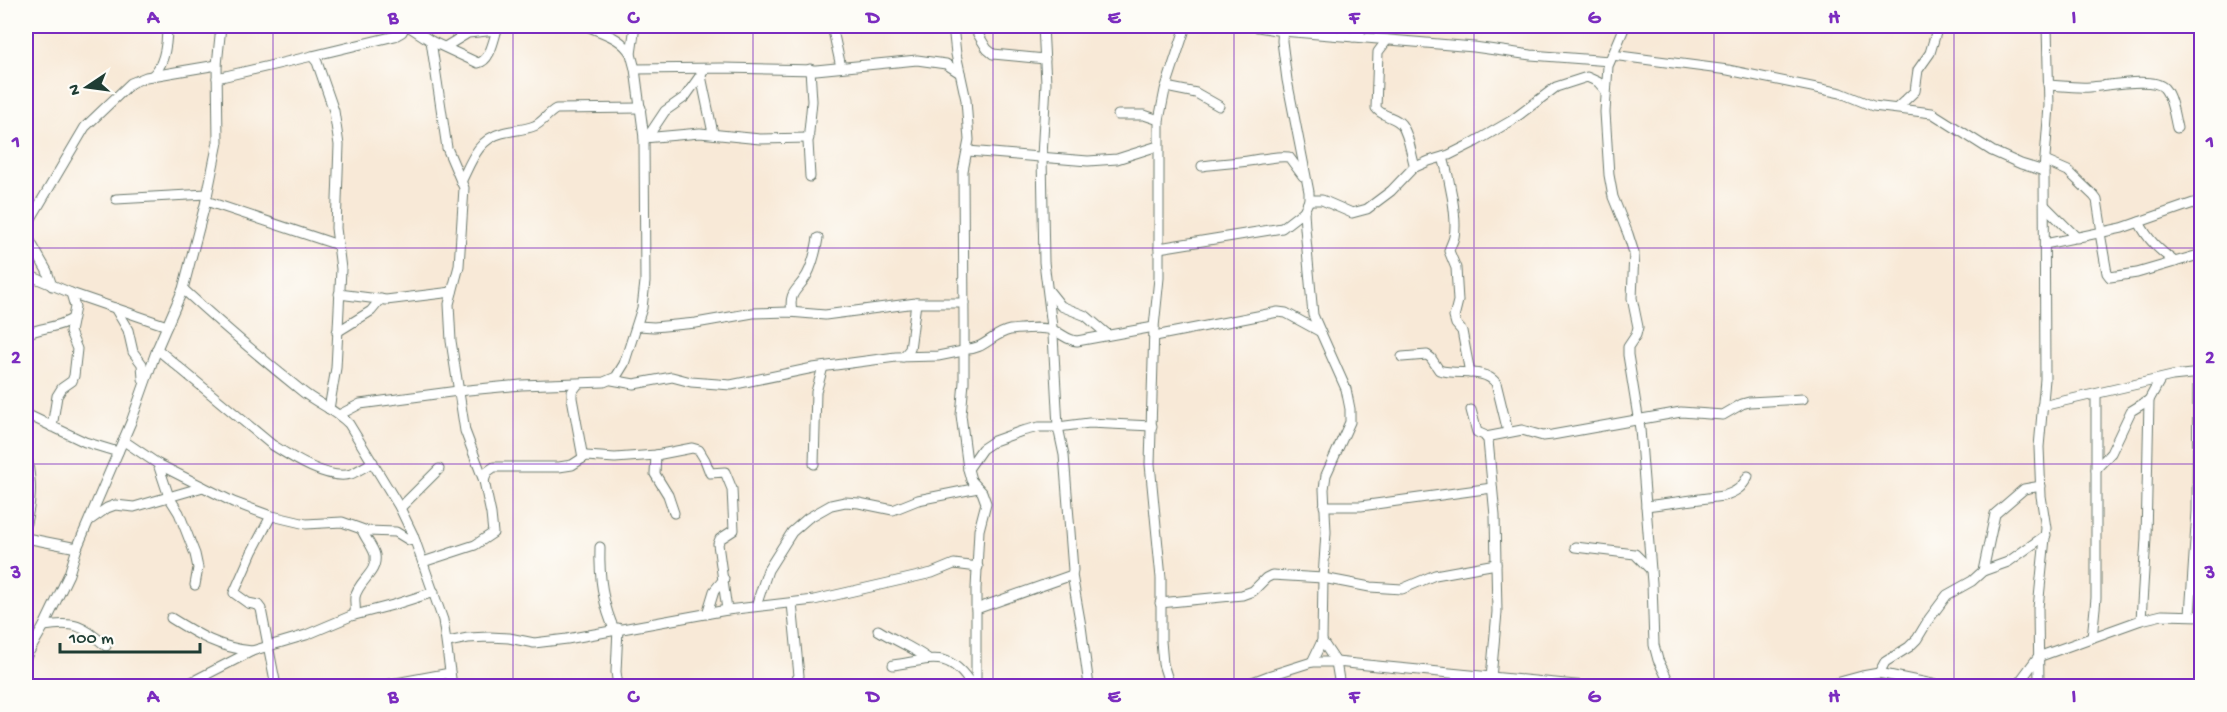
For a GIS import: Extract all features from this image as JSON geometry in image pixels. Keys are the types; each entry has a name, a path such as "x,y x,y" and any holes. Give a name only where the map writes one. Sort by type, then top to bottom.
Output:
{"street":[{"path":"150,77 161,68 167,39 167,26"},
{"path":"27,651 44,626 69,574 77,548 117,452 124,441 157,349 183,289 207,197 218,142 217,65 221,26"},
{"path":"217,78 395,36 409,26 431,41 478,63 487,58 497,28 468,33 445,47"},
{"path":"586,26 616,38 625,44 631,54 646,138 645,282 638,326 621,372 612,380"},
{"path":"631,54 635,26"},
{"path":"832,26 841,67"},
{"path":"953,26 956,54 966,100 969,151 963,171 964,382 960,415 971,480 986,503 980,530 974,687"},
{"path":"973,26 987,49 993,54 1045,58"},
{"path":"1042,26 1046,83 1042,157 1044,262 1058,427 1064,455 1072,575 1089,687"},
{"path":"1170,687 1163,664 1161,578 1150,464 1159,248 1159,120 1166,87 1186,26"},
{"path":"1252,26 1610,61 1728,70 1841,93 1874,105 1919,110 1940,116 1992,151 2021,164 2068,171 2097,200 2107,273 2110,277 2137,273 2202,254"},
{"path":"1353,37 1366,26"},
{"path":"1624,26 1610,61 1605,90 1609,175 1613,197 1634,253 1632,298 1638,327 1628,347 1639,419 1651,570 1654,645 1658,660 1671,687"},
{"path":"1897,108 1914,91 1918,70 1930,53 1938,26"},
{"path":"2039,687 2038,608 2046,535 2039,447 2044,379 2047,26"},
{"path":"1159,248 1276,230 1304,211 1309,200 1287,80 1283,28"},
{"path":"1387,40 1378,52 1376,108 1402,126 1415,167"},
{"path":"423,562 475,545 493,533 484,480 465,431 458,391 449,318 452,292 459,266 464,194 447,148 431,41"},
{"path":"940,62 956,54"},
{"path":"312,56 334,111 339,145 336,228 341,269 336,368 329,409"},
{"path":"635,69 703,72 810,69 906,61 940,62 960,73"},
{"path":"1309,200 1322,200 1352,213 1359,212 1374,205 1415,167 1443,157 1497,130 1556,87 1587,77 1610,61"},
{"path":"26,227 90,121 132,83 150,77 217,65"},
{"path":"810,69 812,101 809,138 810,177"},
{"path":"703,72 713,133"},
{"path":"646,138 665,111 685,97 703,72"},
{"path":"1587,77 1599,82 1605,90"},
{"path":"2048,85 2088,87 2142,82 2157,83 2167,94 2177,128"},
{"path":"1166,87 1196,93 1219,106"},
{"path":"461,182 478,148 484,142 499,134 535,126 556,109 641,108"},
{"path":"1118,115 1144,115 1159,120"},
{"path":"646,138 713,133 768,139 809,138"},
{"path":"969,151 1088,161 1117,159 1158,146"},
{"path":"1202,166 1272,156 1289,157 1305,178"},
{"path":"1443,157 1453,207 1454,238 1449,251 1456,268 1458,301 1454,317 1462,331 1470,374"},
{"path":"116,199 207,197 338,244"},
{"path":"2046,244 2101,233 2202,200"},
{"path":"2045,206 2077,238"},
{"path":"1304,211 1312,303 1319,331 1337,365 1346,389 1350,409 1350,422 1326,475 1322,641 1312,662"},
{"path":"2139,222 2154,246 2175,262"},
{"path":"26,234 47,270 52,286"},
{"path":"792,312 790,302 794,291 807,276 818,238"},
{"path":"26,274 52,286 167,326"},
{"path":"183,289 249,349 310,397 349,424 400,508 416,541 443,620 448,642 452,687"},
{"path":"1048,290 1061,306 1086,316 1108,335"},
{"path":"339,294 381,299 452,292"},
{"path":"52,426 57,396 74,376 77,349 69,332 75,307 71,293"},
{"path":"337,332 371,310 381,299"},
{"path":"638,326 654,327 696,323 753,313 792,312 825,315 916,303 964,303"},
{"path":"903,357 910,349 916,303"},
{"path":"115,308 124,320 133,352 142,364 142,388"},
{"path":"339,415 360,404 378,404 458,391 521,385 578,384 612,380 634,384 672,377 690,382 731,385 813,368 903,357 930,357 975,348 1009,330 1051,330 1072,340 1154,332 1278,312 1286,313 1319,331"},
{"path":"26,334 45,327 60,326 72,319"},
{"path":"157,349 271,444 290,456 336,475 351,474 373,462"},
{"path":"1402,357 1427,355 1431,357 1439,370 1491,377 1496,383 1508,432"},
{"path":"814,464 816,392 823,368"},
{"path":"2042,406 2200,373 2197,511 2190,615"},
{"path":"2141,620 2146,538 2149,400 2160,380"},
{"path":"578,384 572,392 572,398 582,458"},
{"path":"2092,638 2096,598 2096,394"},
{"path":"1471,410 1477,432 1486,437 1522,430 1543,436 1681,412 1723,415 1749,402 1803,399"},
{"path":"2096,470 2111,453 2131,411 2149,400"},
{"path":"26,414 85,442 117,452"},
{"path":"968,469 982,449 994,441 1039,427 1089,423 1152,426"},
{"path":"1486,437 1490,452 1497,612 1487,681"},
{"path":"124,441 158,465 233,502 271,516 306,524 342,522 362,530 396,532 409,540 416,541"},
{"path":"484,480 487,472 494,467 559,467 572,465 590,456 615,458 656,455 695,448 703,454 710,473 725,472 728,475 732,489 735,527 731,533 718,541 727,610"},
{"path":"26,450 32,482 32,498 26,524"},
{"path":"656,455 655,474 668,495 674,513"},
{"path":"158,465 169,497 179,513 198,562 195,585"},
{"path":"400,508 439,469"},
{"path":"1646,506 1723,496 1736,492 1748,476"},
{"path":"1983,571 1995,514 2024,489 2041,486"},
{"path":"90,520 115,505 134,507 203,487"},
{"path":"756,606 768,570 792,532 808,518 831,505 845,502 860,503 893,510 918,500 978,488"},
{"path":"1324,506 1361,506 1492,488"},
{"path":"271,516 234,592 248,603 258,605 261,609 276,687"},
{"path":"354,615 357,608 355,597 372,572 375,560 375,554 362,530"},
{"path":"1879,673 1885,662 1909,647 1917,639 1947,596 1972,581 1983,571 2002,565 2046,535"},
{"path":"26,538 77,548"},
{"path":"600,547 599,574 608,616 617,630 618,687"},
{"path":"1575,547 1635,554 1651,570"},
{"path":"448,642 489,637 534,643 727,610 792,603 932,573 954,564 978,567"},
{"path":"1160,603 1242,595 1253,591 1272,575 1323,578 1370,587 1402,589 1434,575 1496,564"},
{"path":"976,605 1072,575"},
{"path":"707,614 714,591 724,579"},
{"path":"184,687 252,651 306,635 354,615 434,592"},
{"path":"782,687 794,683 799,676 792,603"},
{"path":"2018,684 2038,657 2141,620 2162,615 2202,616"},
{"path":"171,618 214,643 252,651"},
{"path":"44,626 60,624 82,626 106,646"},
{"path":"878,630 896,642 912,647 927,658"},
{"path":"1322,641 1336,662 1340,687"},
{"path":"893,665 927,658 947,662 958,667 974,687"},
{"path":"1248,685 1312,662 1336,662 1487,681 1586,687"},
{"path":"380,687 450,673"},
{"path":"1825,687 1879,673 1937,685 2018,684 2029,687"}]}
